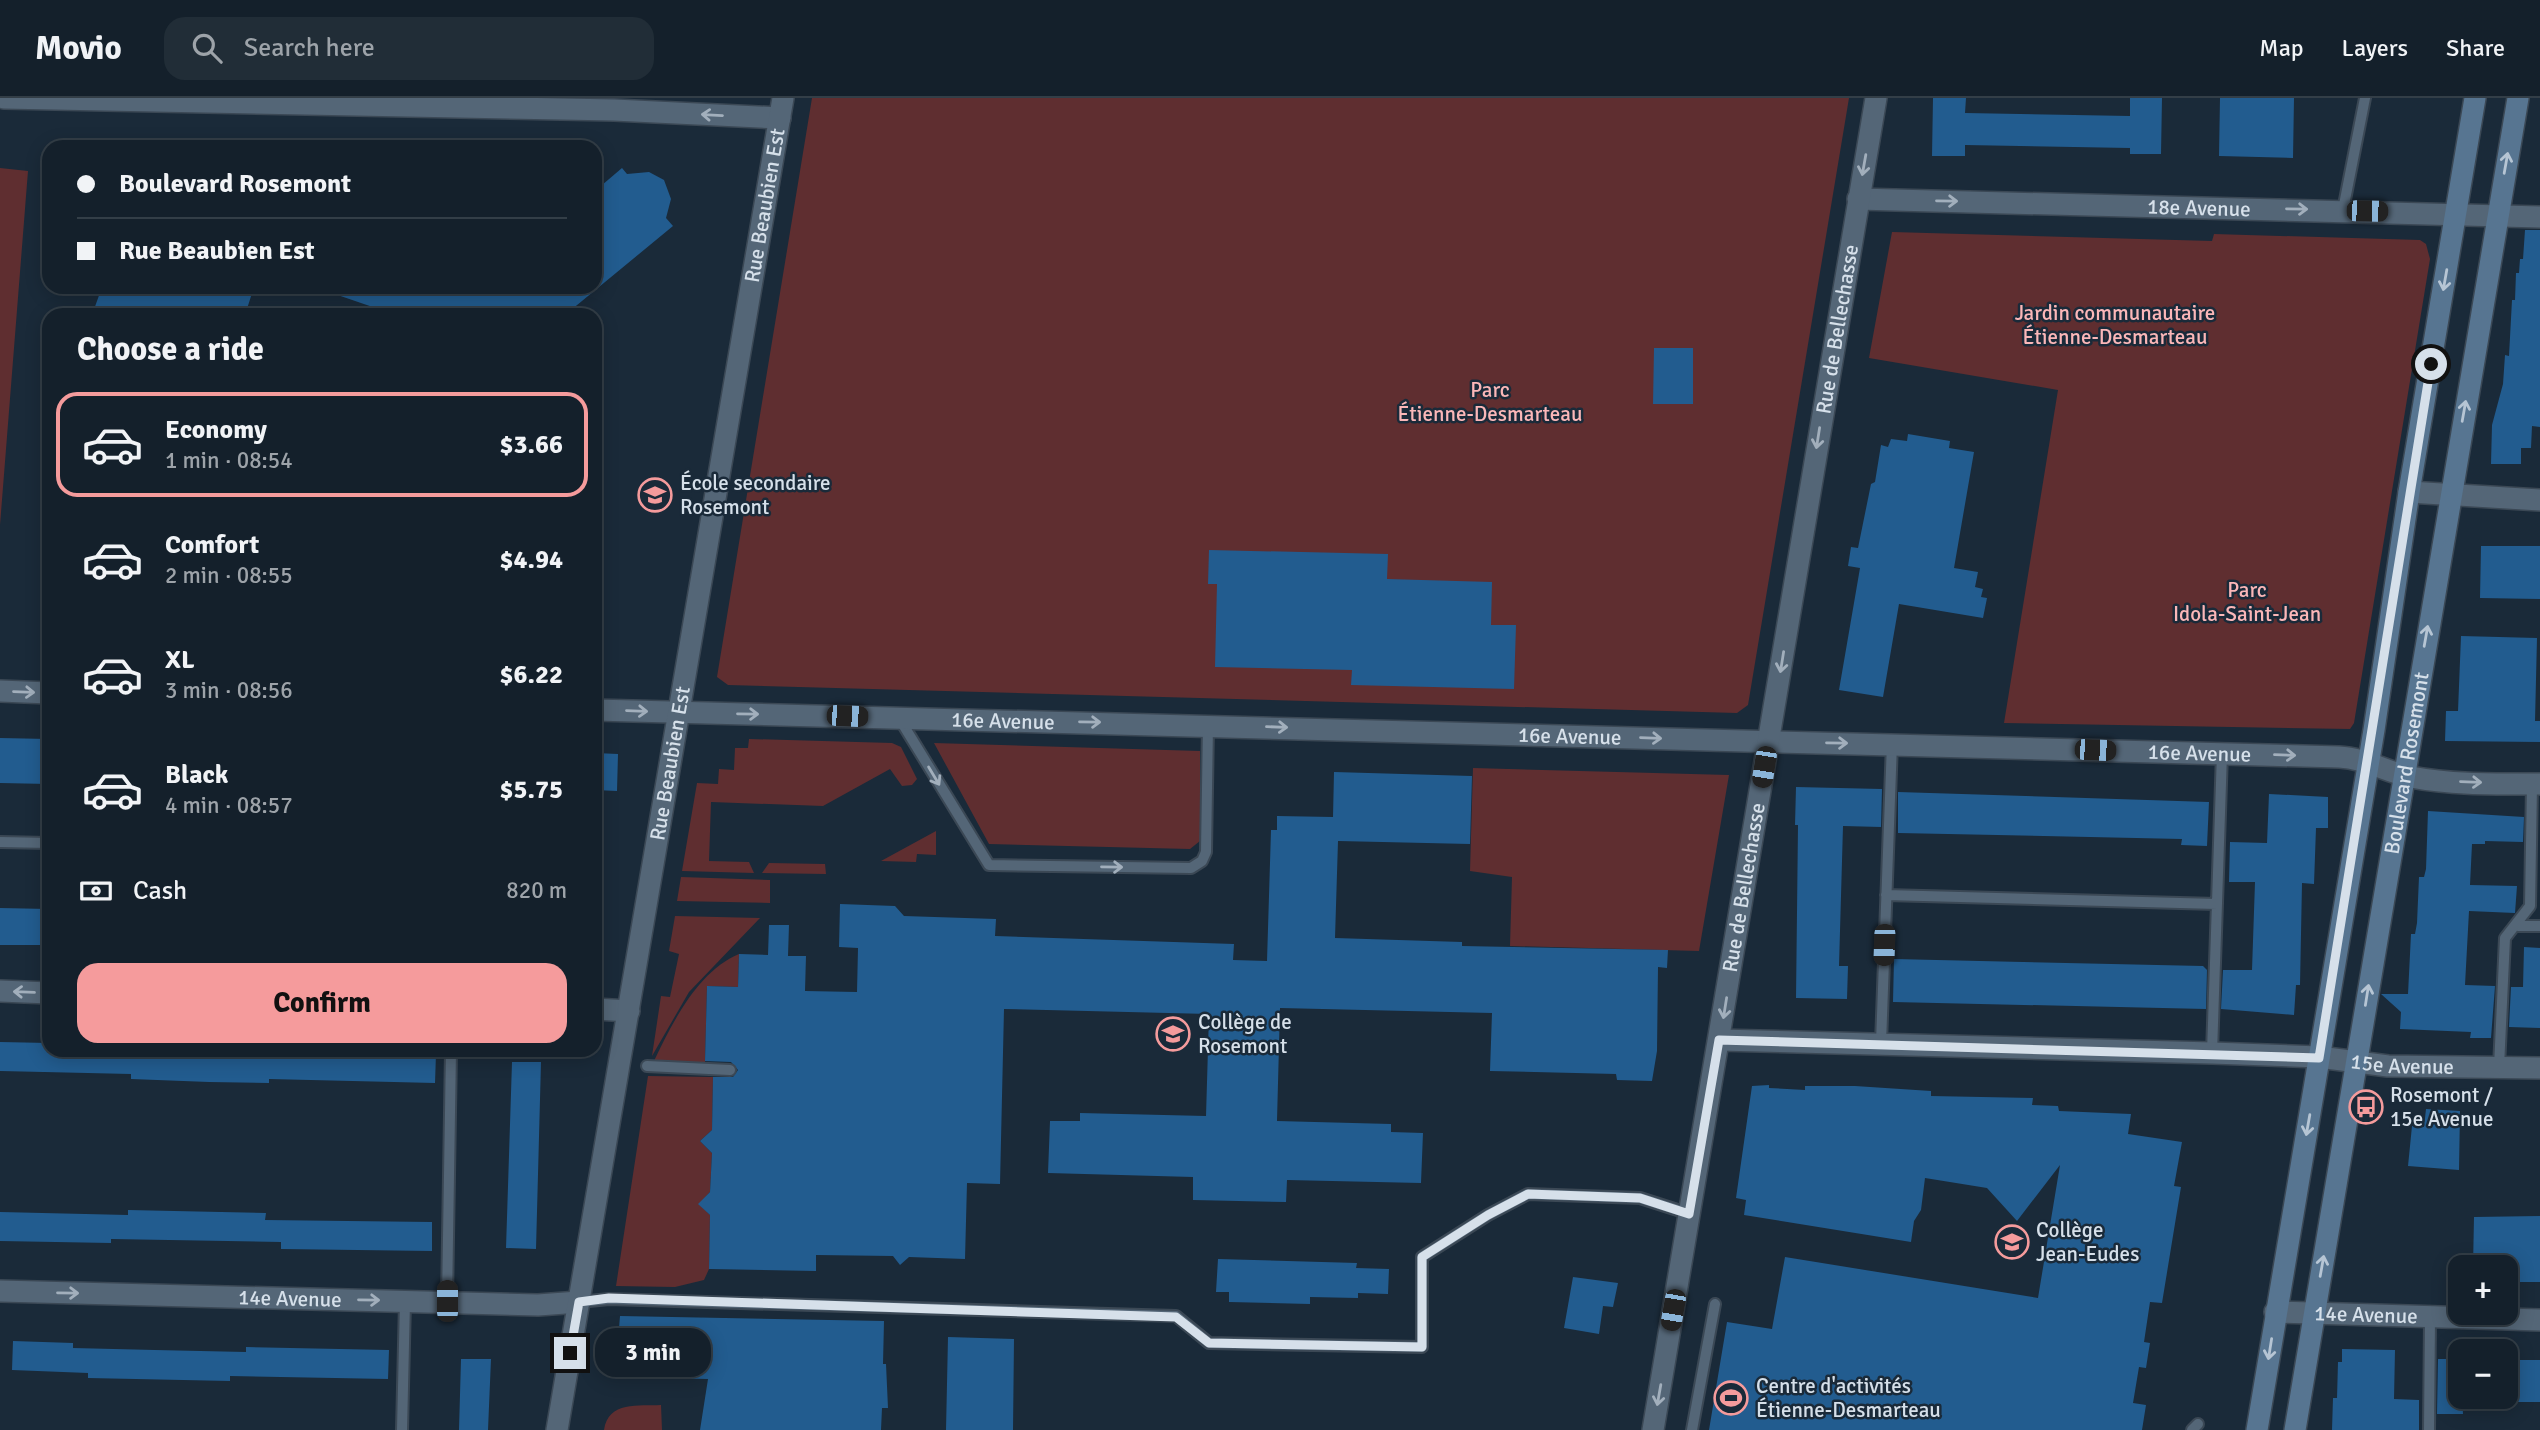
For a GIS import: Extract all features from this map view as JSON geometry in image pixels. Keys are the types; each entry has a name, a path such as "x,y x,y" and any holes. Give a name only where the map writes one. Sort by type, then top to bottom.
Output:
{"main road":[{"name":"Boulevard Rosemont","path":"2257,1430 2369,762 2409,492 2458,213 2475,98"},
{"name":"Boulevard Rosemont","path":"2295,1430 2449,497 2518,98"}],"street":[{"path":"4,98 781,108"},
{"name":"Rue de Bellechasse","path":"1653,1430 1876,98"},
{"name":"Rue Beaubien Est","path":"557,1430 781,108"},
{"name":"18e Avenue","path":"1858,199 2540,217"},
{"path":"2409,492 2449,497 2540,500"},
{"path":"0,691 42,693"},
{"name":"16e Avenue","path":"602,710 2345,757 2369,762 2403,776 2423,779 2536,784"},
{"path":"0,991 42,993"},
{"path":"602,1009 629,1011"},
{"name":"15e Avenue","path":"1719,1040 2212,1053 2355,1062 2540,1068"},
{"name":"14e Avenue","path":"0,1291 538,1305 579,1302"},
{"name":"14e Avenue","path":"2276,1312 2540,1320"}],"lane":[{"path":"2343,210 2365,98"},
{"path":"899,718 989,865 1191,868 1202,861 1206,852 1208,725"},
{"path":"1881,1043 1892,744"},
{"path":"2212,1053 2222,753"},
{"path":"2499,1067 2505,938 2518,926 2530,906 2536,784"},
{"path":"0,842 42,843"},
{"path":"1886,894 2217,904"},
{"path":"2518,926 2540,926"},
{"path":"447,1301 451,1057"},
{"path":"647,1066 730,1070"},
{"path":"579,1302 609,1298 1176,1317 1209,1343 1422,1347 1422,1257 1488,1215 1528,1194 1640,1198 1689,1214"},
{"path":"402,1430 405,1301"},
{"path":"1692,1430 1715,1304"},
{"path":"2429,1430 2430,1318"}],"green space":[{"name":"Parc Étienne-Desmarteau","path":"812,98 1849,98 1748,705 1737,713 728,685 717,677"},
{"path":"0,168 28,171 0,525"},
{"name":"Parc Idola-Saint-Jean","path":"1892,232 2212,241 2214,234 2420,240 2426,244 2430,259 2354,723 2350,729 2004,723 2058,390 1869,358"},
{"path":"749,739 892,743 901,747 917,779 912,785 902,786 890,769 823,806 711,802 709,861 749,862 754,873 682,871 697,783 718,784 719,769 734,770 735,748 748,748"},
{"path":"934,743 1200,751 1200,841 1190,849 989,844"},
{"path":"1473,768 1729,775 1699,951 1510,946 1512,877 1470,871"},
{"path":"936,831 936,855 917,854 916,862 881,861"},
{"path":"769,863 825,864 826,874 762,873"},
{"path":"681,877 770,880 770,903 677,901"},
{"path":"675,916 760,918 689,992 652,1056 661,996 670,997 679,954 669,951"},
{"path":"739,954 738,987 707,986 705,1063 654,1061 678,1015 699,985 724,962"},
{"path":"648,1076 713,1077 712,1130 700,1141 712,1153 710,1192 699,1204 710,1215 709,1269 704,1280 675,1287 616,1286"},
{"path":"661,1405 662,1430 604,1430 607,1421 618,1410 634,1406"}],"building":[{"path":"1933,98 1966,98 1965,113 2130,116 2130,98 2162,98 2161,154 2130,154 2130,148 1965,145 1965,156 1932,156"},
{"path":"2220,98 2294,98 2293,158 2219,156"},
{"path":"622,168 627,174 649,172 664,180 671,199 666,218 673,226 602,285 602,185"},
{"path":"2525,230 2540,230 2540,427 2532,426 2531,448 2521,448 2521,464 2491,464 2492,425 2503,384 2505,355 2509,356 2512,300 2515,300 2516,273 2519,273 2520,259 2523,259"},
{"path":"100,294 252,294 247,308 94,308"},
{"path":"335,294 590,294 573,308 376,308"},
{"path":"1654,348 1693,348 1693,404 1653,404"},
{"path":"1908,434 1950,441 1949,448 1974,452 1954,568 1978,572 1975,587 1983,589 1981,597 1987,598 1983,618 1899,604 1883,697 1839,690 1860,568 1848,566 1851,547 1858,548 1871,484 1875,482 1881,445 1888,447 1891,439 1907,441"},
{"path":"2481,546 2540,546 2540,599 2480,598"},
{"path":"1209,550 1388,554 1387,579 1492,582 1491,625 1516,625 1514,689 1351,685 1352,670 1215,667 1217,584 1208,584"},
{"path":"2461,636 2537,638 2535,721 2540,721 2540,742 2445,741 2446,711 2458,711"},
{"path":"0,738 42,739 42,784 0,783"},
{"path":"602,753 618,754 617,791 602,790"},
{"path":"1334,772 1472,776 1470,844 1338,841 1335,938 1462,942 1462,946 1668,950 1667,968 1658,967 1657,1051 1652,1081 1617,1080 1616,1074 1490,1071 1492,1013 1280,1008 1277,1121 1391,1124 1391,1132 1423,1133 1421,1183 1287,1180 1286,1202 1193,1200 1193,1177 1048,1173 1050,1121 1080,1121 1080,1113 1206,1116 1209,1014 1004,1009 1000,1184 967,1183 965,1259 909,1257 900,1265 893,1256 816,1255 816,1271 709,1269 710,1215 698,1204 710,1192 712,1153 700,1141 712,1130 713,1077 733,1077 738,1070 731,1062 705,1061 707,986 738,987 739,954 768,955 769,925 789,925 788,956 806,956 805,991 857,992 858,948 839,947 840,904 895,906 904,916 996,919 995,936 1234,944 1233,960 1267,961 1271,830 1277,830 1277,816 1333,817"},
{"path":"1796,787 1882,789 1881,827 1843,826 1839,966 1848,966 1847,999 1796,998"},
{"path":"1898,792 2209,802 2207,846 2181,845 2182,839 1898,833"},
{"path":"2269,794 2328,797 2328,828 2316,828 2314,884 2302,883 2300,985 2296,985 2294,1015 2221,1009 2223,970 2252,970 2255,882 2229,882 2230,842 2267,843"},
{"path":"2428,811 2524,817 2523,842 2485,841 2485,844 2472,844 2470,885 2517,886 2515,913 2469,911 2465,985 2495,986 2491,1038 2470,1038 2471,1032 2400,1029 2401,1012 2381,994 2408,994 2411,934 2415,934 2417,923 2419,877 2424,877 2426,869"},
{"path":"0,908 42,909 42,945 0,945"},
{"path":"2524,947 2540,948 2540,1028 2509,1027 2511,987 2523,987"},
{"path":"1894,959 2203,966 2207,970 2206,1009 1893,1002"},
{"path":"0,1042 42,1043 42,1057 436,1057 435,1083 269,1079 269,1083 209,1082 131,1079 131,1074 0,1071"},
{"path":"512,1062 541,1062 536,1249 506,1248"},
{"path":"1769,1085 1769,1088 1805,1090 1805,1086 1855,1086 1931,1091 1931,1096 2033,1098 2032,1105 2058,1106 2059,1111 2131,1114 2128,1134 2182,1142 2174,1186 2181,1187 2162,1303 2150,1302 2144,1342 2150,1343 2146,1368 2139,1367 2133,1403 2146,1405 2142,1430 1709,1430 1727,1322 1772,1329 1785,1257 2038,1298 2060,1165 2017,1221 1987,1188 1925,1178 1921,1210 1914,1221 1911,1242 1744,1215 1746,1200 1736,1198 1752,1086"},
{"path":"2426,1109 2460,1111 2459,1170 2408,1166 2412,1126 2424,1127"},
{"path":"128,1210 266,1213 265,1220 432,1222 432,1251 281,1249 281,1242 111,1239 111,1243 0,1241 0,1212 128,1215"},
{"path":"2540,1216 2540,1282 2518,1282 2518,1255 2473,1255 2474,1217"},
{"path":"1218,1259 1357,1263 1356,1268 1389,1269 1388,1294 1358,1293 1358,1298 1310,1297 1310,1304 1229,1302 1229,1292 1216,1292"},
{"path":"1573,1277 1618,1283 1613,1307 1603,1306 1599,1334 1564,1328"},
{"path":"620,1316 884,1321 883,1364 886,1364 888,1408 882,1408 881,1430 700,1430 708,1379 615,1377"},
{"path":"948,1337 1014,1339 1013,1430 946,1430"},
{"path":"13,1341 73,1343 73,1348 155,1350 246,1352 246,1347 389,1350 388,1379 230,1376 230,1381 88,1378 88,1373 12,1370"},
{"path":"2342,1349 2395,1350 2394,1399 2419,1400 2419,1430 2332,1430 2333,1398 2337,1398 2338,1362 2342,1362"},
{"path":"461,1359 491,1359 488,1430 459,1430"},
{"path":"2438,1359 2448,1359 2448,1409 2463,1409 2463,1414 2437,1414"},
{"path":"2518,1360 2540,1360 2540,1402 2518,1402"}],"place":[{"name":"École secondaire Rosemont","path":"655,495"},
{"name":"Collège de Rosemont","path":"1173,1034"},
{"name":"Rosemont / 15e Avenue","path":"2366,1107"},
{"name":"Collège Jean-Eudes","path":"2012,1242"},
{"name":"Centre d'activités Étienne-Desmarteau","path":"1731,1398"}],"route":[{"path":"570,1353 579,1302 609,1298 1176,1317 1209,1343 1422,1347 1422,1257 1488,1215 1528,1194 1640,1198 1689,1214 1719,1040 1936,1044 2319,1058 2369,762 2431,364"}],"park label":[{"name":"Jardin communautaire Étienne-Desmarteau","path":"2115,325"}]}
